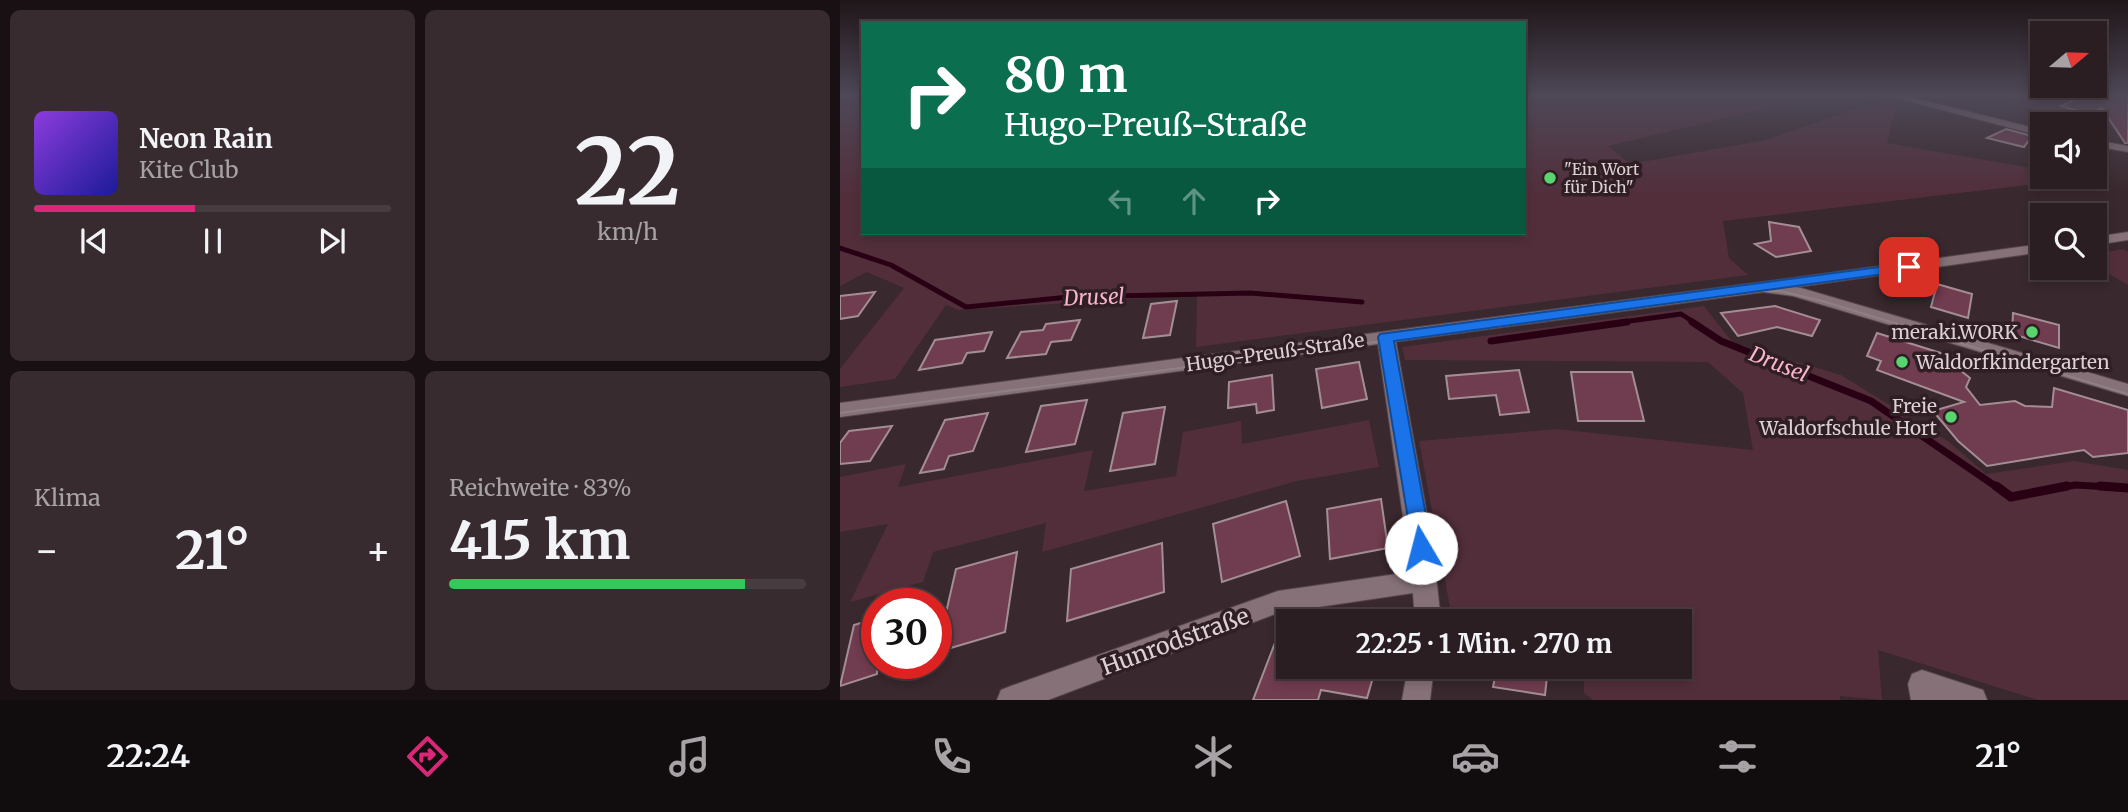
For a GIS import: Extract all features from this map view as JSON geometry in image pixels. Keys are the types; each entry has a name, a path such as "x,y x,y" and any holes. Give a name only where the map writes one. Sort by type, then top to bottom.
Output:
{"street":[{"path":"2107,145 2128,149"},
{"path":"2107,239 2128,236"},
{"name":"Hugo-Preuß-Straße","path":"840,410 2030,250"},
{"path":"1763,287 1811,295 2128,390"},
{"path":"1386,337 1406,444 1427,609"},
{"name":"Hunrodstraße","path":"1012,700 1278,602 1424,581"},
{"path":"1416,700 1419,679"},
{"path":"1923,692 1973,700"}],"shaded area":[{"path":"840,129 861,129 861,235 1526,235 1526,129 1681,129 1608,146 1630,164 1766,140 1799,129 1890,129 1887,143 2030,168 2030,185 1723,221 1729,258 1748,275 1196,347 1197,295 958,310 946,305 895,379 840,387 840,369 904,288 867,272 840,286"},
{"path":"2123,249 2128,252 2128,285 2107,273 2107,252"},
{"path":"1704,306 1733,343 1841,375 1948,441 1986,474 2074,461 2128,470 2128,700 2038,700 1878,650 1882,700 1840,696 1840,700 1593,700 1584,693 1584,679 1692,679 1692,609 1450,607 1419,441 1556,429 1753,450 1743,393 1708,362 1405,360 1402,347"},
{"path":"1369,420 1379,467 1297,481 1042,552 1046,523 933,552 923,582 901,588 861,588 861,599 850,602 888,524 840,532 840,477 906,464 898,487 1093,450 1084,491 1176,476 1183,432 1241,421 1242,444"}],"building":[{"path":"2006,129 2030,135 2024,147 1987,138"},
{"path":"2116,129 2128,129 2128,143 2125,143"},
{"path":"1769,222 1799,227 1811,251 1776,257 1755,244 1771,241"},
{"path":"1937,284 1972,294 1968,318 1931,307"},
{"path":"875,292 858,316 840,319 840,296"},
{"path":"1177,301 1170,335 1143,338 1151,304"},
{"path":"1775,306 1820,320 1812,336 1777,327 1738,336 1721,313"},
{"path":"2013,313 2059,325 2059,348 2012,334"},
{"path":"1080,320 1071,340 1051,342 1046,354 1007,358 1021,332 1043,330 1046,324"},
{"path":"992,332 984,351 967,353 962,363 919,370 935,340"},
{"path":"1877,333 1963,360 1960,370 1970,378 1966,387 1980,405 2015,401 2025,406 2052,407 2054,388 2128,410 2128,453 2093,457 2084,450 1987,466 1958,441 1933,411 1964,402 1877,370 1881,361 1867,356"},
{"path":"1359,362 1367,399 1322,408 1316,369"},
{"path":"1519,370 1529,412 1500,415 1496,395 1449,399 1446,376"},
{"path":"1571,372 1632,372 1644,421 1578,421"},
{"path":"1272,375 1274,410 1257,413 1256,404 1228,408 1229,382"},
{"path":"1087,400 1075,444 1026,452 1041,406"},
{"path":"1165,407 1155,464 1110,471 1123,413"},
{"path":"988,413 973,451 949,456 944,469 920,473 945,420"},
{"path":"892,426 870,461 840,464 840,443 849,431"},
{"path":"1381,499 1388,548 1330,559 1327,509"},
{"path":"1286,501 1300,556 1222,582 1213,524"},
{"path":"1162,543 1164,592 1067,621 1071,569"},
{"path":"1017,552 1005,632 952,648 952,588 956,569"},
{"path":"861,623 862,679 840,686 854,625"},
{"path":"1276,640 1276,679 1373,679 1367,698 1321,690 1318,700 1253,700"},
{"path":"1495,679 1547,679 1545,695 1493,687"}],"waterway":[{"name":"Drusel","path":"840,248 891,265 966,307 1069,297 1250,293 1362,302"},
{"name":"Drusel","path":"1615,323 1681,314 1695,323"},
{"name":"Drusel","path":"1491,341 1627,322"},
{"name":"Drusel","path":"1692,322 1721,341 1871,401 1998,488"},
{"name":"Drusel","path":"2058,488 2075,485 2128,488 2100,486"},
{"name":"Drusel","path":"1996,486 2011,497 2067,486"}],"tram line":[{"path":"840,413 1759,291 1780,291 1822,301 2128,394"}],"place":[{"name":"\"Ein Wort für Dich\"","path":"1550,178"},
{"name":"meraki.WORK","path":"2032,332"},
{"name":"Waldorfkindergarten","path":"1902,362"},
{"name":"Freie Waldorfschule Hort","path":"1951,417"}],"route":[{"path":"1421,548 1406,444 1386,337 1909,267"}]}
